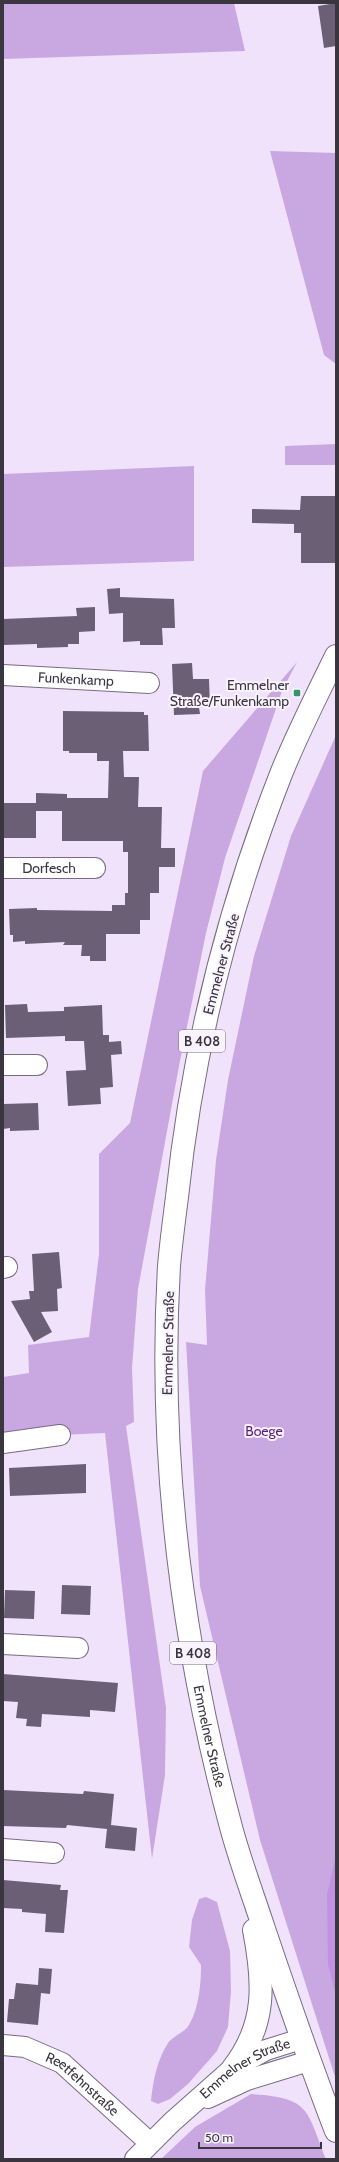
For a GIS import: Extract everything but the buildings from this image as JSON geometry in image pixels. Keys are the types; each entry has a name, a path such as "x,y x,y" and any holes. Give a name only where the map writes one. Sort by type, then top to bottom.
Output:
{"main road":[{"name":"Emmelner Straße","path":"309,2061 231,1829 210,1740 191,1641 174,1521 166,1387 169,1264 183,1138 207,1019 233,917 258,837 282,773 336,656"},
{"path":"233,2068 245,2052 256,2027 261,1996 257,1948 240,1854"},
{"name":"B 408","path":"309,2061 336,2131"}],"street":[{"name":"Funkenkamp","path":"3,675 149,683"},
{"name":"Dorfesch","path":"3,868 95,868"},
{"path":"3,1065 37,1065"},
{"path":"3,1443 60,1435"},
{"path":"3,1644 78,1648"},
{"path":"3,1849 54,1854"},
{"name":"Emmelner Straße","path":"135,2159 150,2143 233,2068 266,2050 301,2039"},
{"name":"Reetfehnstraße","path":"3,2045 25,2047 62,2063 150,2143"},
{"name":"Emmelner Straße","path":"193,2104 247,2080 309,2061"}],"green space":[{"path":"3,3 234,3 245,51 3,59"},
{"path":"270,151 336,153 336,364 324,355"},
{"path":"336,444 336,465 285,465 285,446"},
{"path":"194,466 194,561 3,567 3,474"},
{"path":"297,662 282,691 225,858 206,933 179,1066 138,1289 132,1368 134,1422 126,1426 166,1708 165,1775 152,1859 105,1433 60,1435 3,1443 3,1377 29,1373 28,1345 89,1337 99,1254 99,1154 130,1123 203,771"},
{"name":"Boege","path":"336,735 336,2080 260,1840 200,1586 186,1342 207,1345 205,1290 216,1160 228,1080 254,956 291,836"},
{"path":"206,1897 217,1902 230,1951 231,1991 228,2027 217,2051 188,2084 170,2099 158,2104 151,2101 154,2078 161,2056 168,2043 189,2025 197,2004 200,1988 201,1965 189,1947 192,1920 199,1899"},
{"path":"251,2094 285,2099 295,2103 303,2109 309,2117 326,2159 161,2159 195,2127"}],"shaded area":[{"path":"336,1855 336,1997 328,1964 327,1895"}],"place":[{"name":"Emmelner Straße/Funkenkamp","path":"297,693"}]}
